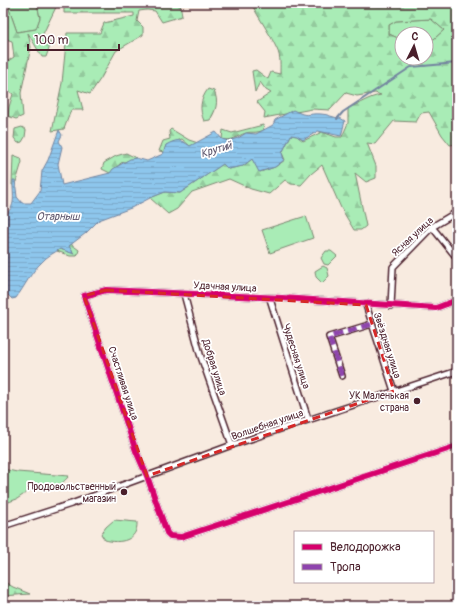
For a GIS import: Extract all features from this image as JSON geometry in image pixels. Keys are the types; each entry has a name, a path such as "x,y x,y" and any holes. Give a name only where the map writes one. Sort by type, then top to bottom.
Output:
{"street":[{"name":"Ясная улица","path":"391,306 393,267 432,227 457,212"},
{"path":"432,227 457,258"},
{"name":"Удачная улица","path":"84,296 106,290 436,308 457,300"},
{"name":"Добрая улица","path":"184,294 200,354 232,445"},
{"name":"Счастливая улица","path":"84,296 136,451 147,476 167,533 170,536 181,537 457,446"},
{"name":"Чудесная улица","path":"270,299 308,419"},
{"name":"Звёздная улица","path":"366,305 394,391"},
{"path":"342,376 330,337 372,324"},
{"name":"Волшебная улица","path":"3,526 308,419 457,371"}],"highlighted area":[{"path":"106,290 366,305 394,391 147,476 84,296"}],"green space":[{"path":"3,3 7,3 17,32 36,29 40,18 37,3 58,3 42,36 51,43 46,57 42,57 28,33 31,47 21,93 23,116 16,119 8,116 13,94 9,91 3,92 3,59 8,61 14,57 12,41 3,38"},
{"path":"7,3 37,3 40,18 36,29 17,32"},
{"path":"64,3 180,3 182,16 162,22 155,11 139,11 137,21 143,27 143,35 116,51 90,94 78,90 83,110 71,110 64,129 52,131 62,83 67,33 100,33 104,23 134,16 134,13 64,13"},
{"path":"251,3 457,3 457,144 450,145 442,135 429,112 421,113 416,122 394,121 375,144 367,143 376,166 376,178 366,182 355,173 366,226 361,230 354,230 341,208 322,165 301,185 291,184 285,180 269,194 251,189 229,179 192,192 177,209 168,214 150,198 165,192 180,193 223,164 228,169 243,166 252,159 260,172 275,167 285,160 282,153 291,135 297,136 303,141 322,132 336,137 342,137 348,123 348,108 372,97 381,95 375,93 357,96 346,93 330,110 312,109 264,118 265,112 257,102 271,93 266,90 260,82 255,92 252,71 256,70 268,79 271,72 280,74 279,55 274,43"},
{"path":"431,19 444,30 434,39 434,26 394,26 394,36 389,34 389,25 396,21"},
{"path":"208,89 214,91 216,106 210,120 204,121 201,112 201,105 203,97"},
{"path":"263,125 264,130 246,133 232,139 222,139 223,130 232,133"},
{"path":"22,127 26,130 25,137 22,142 18,143 14,138 15,129"},
{"path":"171,129 189,140 198,143 190,146 182,139 166,145 164,152 159,151 163,141 170,139 169,131"},
{"path":"126,153 136,158 121,163 110,173 102,169 104,163 116,156"},
{"path":"13,155 21,158 22,162 15,185 12,185"},
{"path":"306,216 313,238 270,253 262,230"},
{"path":"71,244 79,250 77,256 70,256 57,251 60,249 74,253 68,246"},
{"path":"326,251 331,251 337,256 328,265 324,264 321,258"},
{"path":"323,266 327,268 329,276 322,283 316,277 315,271"},
{"path":"3,469 17,472 69,476 54,488 46,489 36,486 17,499 3,504"},
{"path":"114,520 137,522 135,533 127,540 116,542 105,540 101,534"},
{"path":"3,581 13,587 30,594 3,596"}],"water":[{"name":"Отарныш","path":"293,110 305,115 324,114 340,118 345,121 341,136 318,131 303,140 297,136 291,135 282,153 284,160 275,167 259,172 252,159 243,166 228,169 223,164 180,193 165,192 131,208 99,220 86,233 69,246 74,254 60,249 46,258 38,266 16,298 12,299 6,293 7,292 3,287 3,215 11,209 13,200 13,180 15,180 17,197 22,203 31,203 40,191 42,171 48,160 59,130 62,135 59,141 62,147 58,164 62,185 110,173 113,169 130,159 136,158 147,161 163,154 166,145 176,141 184,142 190,146 216,132 222,139 228,141 238,138 246,133 256,134 273,125 275,120"}],"waterway":[{"name":"Крутий","path":"337,119 343,112 411,67 457,63"}],"marked path":[{"path":"342,376 329,337 372,324"}],"cycle path":[{"path":"457,300 436,308 282,298 106,290 84,296 136,451 147,476 167,533 170,536 181,537 457,446"}],"place":[{"name":"УК Маленькая страна","path":"417,401"},
{"name":"Продовольственный магазин","path":"124,492"}]}
